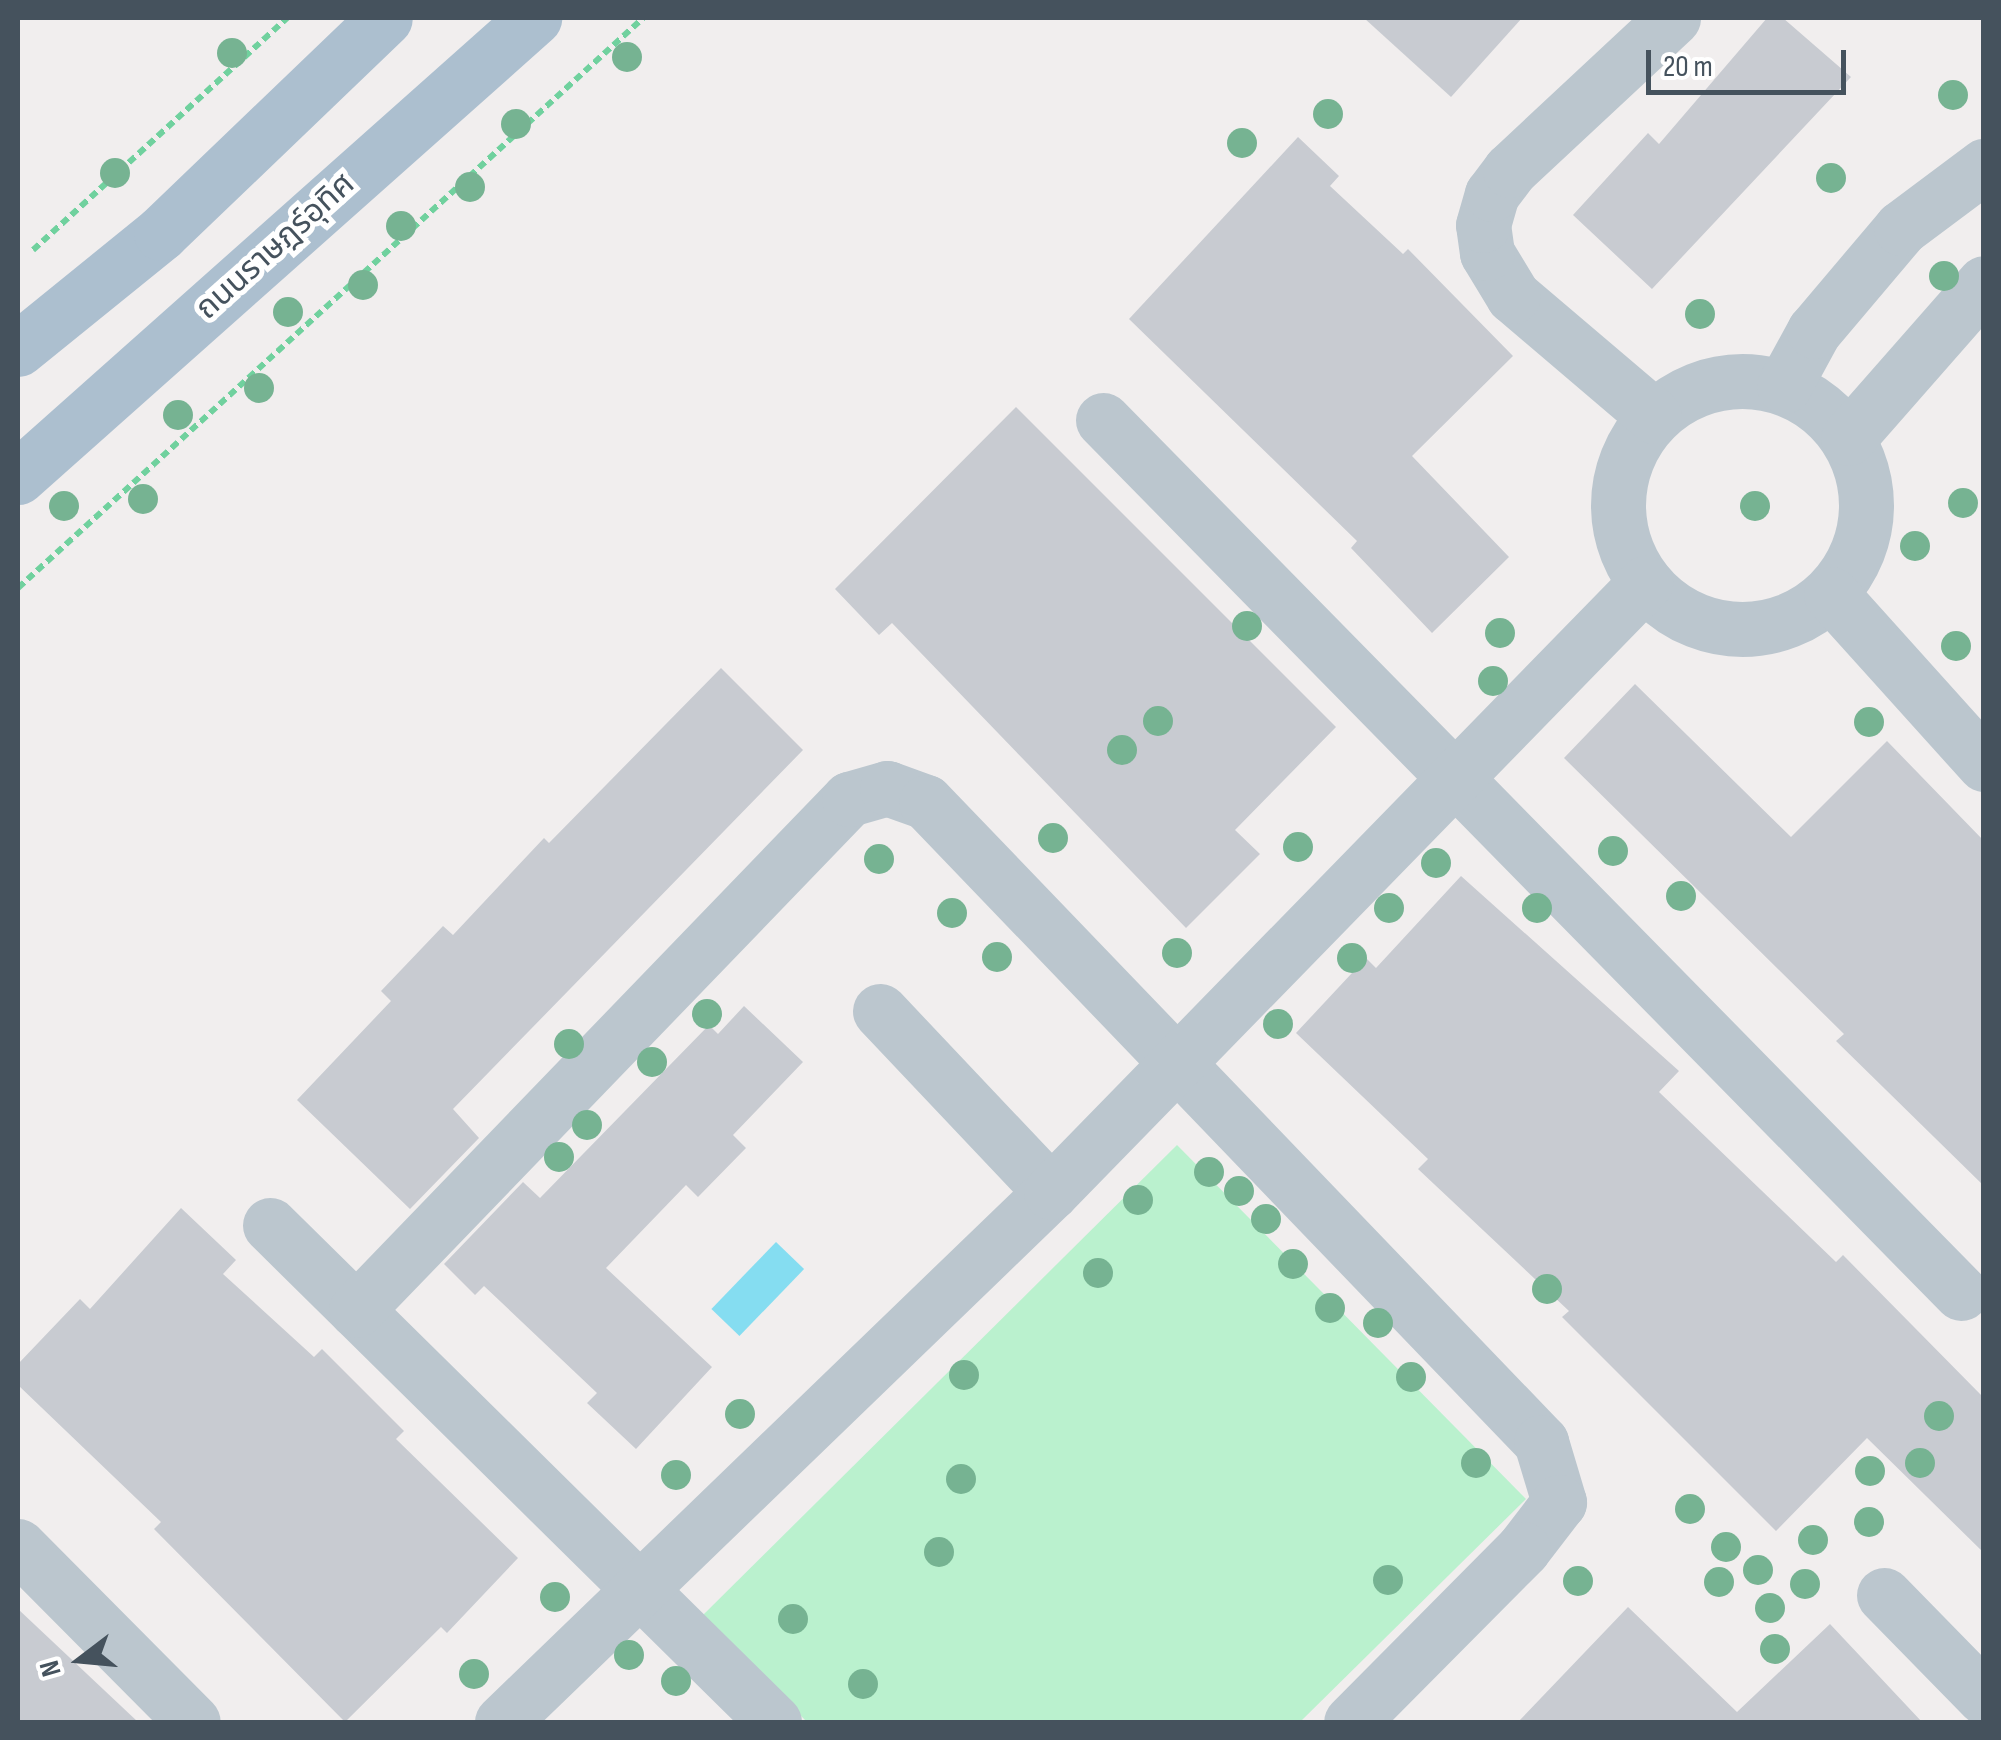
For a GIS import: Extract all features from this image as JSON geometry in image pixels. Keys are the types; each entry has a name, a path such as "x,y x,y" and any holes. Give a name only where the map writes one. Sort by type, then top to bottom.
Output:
{"main road":[{"path":"18,349 161,233 385,18"},
{"name":"ถนนราษฎร์อุทิศ","path":"18,476 534,18"}],"street":[{"path":"1654,416 1513,296 1487,254 1484,225 1492,194 1510,170 1674,18"},
{"path":"1784,386 1814,331 1901,228 1984,166"},
{"path":"1848,438 1984,284"},
{"path":"1749,379 1784,386 1820,406 1848,438 1864,477 1867,519 1855,560 1830,594 1797,618 1756,630 1715,627 1676,611 1645,583 1627,552 1618,516 1620,480 1632,446 1654,416 1714,382 1749,379"},
{"path":"1103,420 1452,781 1961,1294"},
{"path":"502,1722 643,1590 1050,1192 1645,583"},
{"path":"1830,594 1984,764"},
{"path":"356,1310 849,799 887,788 926,802 1541,1442 1559,1502 1524,1548 1352,1722"},
{"path":"880,1011 1050,1192"},
{"path":"270,1225 774,1722"},
{"path":"18,1546 193,1722"},
{"path":"1884,1595 1984,1697"}],"path":[{"path":"18,265 286,18"},
{"path":"18,588 644,18"}],"green space":[{"path":"1177,1145 1526,1499 1300,1722 807,1722 702,1616"}],"water":[{"path":"776,1242 804,1269 739,1336 711,1309"}],"building":[{"path":"1364,18 1522,18 1451,97"},
{"path":"1767,18 1783,18 1851,77 1652,289 1573,215 1648,133 1659,144"},
{"path":"1298,137 1339,176 1330,186 1403,254 1408,249 1513,356 1412,456 1509,557 1432,633 1351,548 1357,541 1129,319"},
{"path":"1016,407 1336,727 1235,830 1260,854 1186,928 892,623 879,635 835,589"},
{"path":"721,668 803,750 453,1109 479,1138 410,1209 297,1100 391,1001 381,991 443,926 453,935 544,838 549,843"},
{"path":"1635,684 1791,837 1887,741 1984,841 1984,1186 1836,1041 1844,1034 1564,758"},
{"path":"1461,876 1679,1071 1659,1092 1836,1262 1843,1255 1984,1398 1984,1553 1867,1438 1776,1531 1562,1317 1569,1311 1418,1169 1428,1159 1296,1033 1366,958 1376,968"},
{"path":"744,1006 803,1062 733,1135 746,1148 698,1197 686,1185 606,1268 712,1367 636,1449 587,1403 597,1393 484,1286 475,1295 444,1264 523,1182 540,1198 709,1025 718,1034"},
{"path":"181,1208 236,1260 223,1274 314,1357 322,1349 404,1431 396,1439 518,1558 447,1633 441,1627 345,1722 154,1529 161,1522 18,1385 18,1364 80,1299 90,1309"},
{"path":"1628,1607 1737,1712 1830,1624 1922,1722 1518,1722"},
{"path":"18,1609 138,1722 18,1722"}]}
